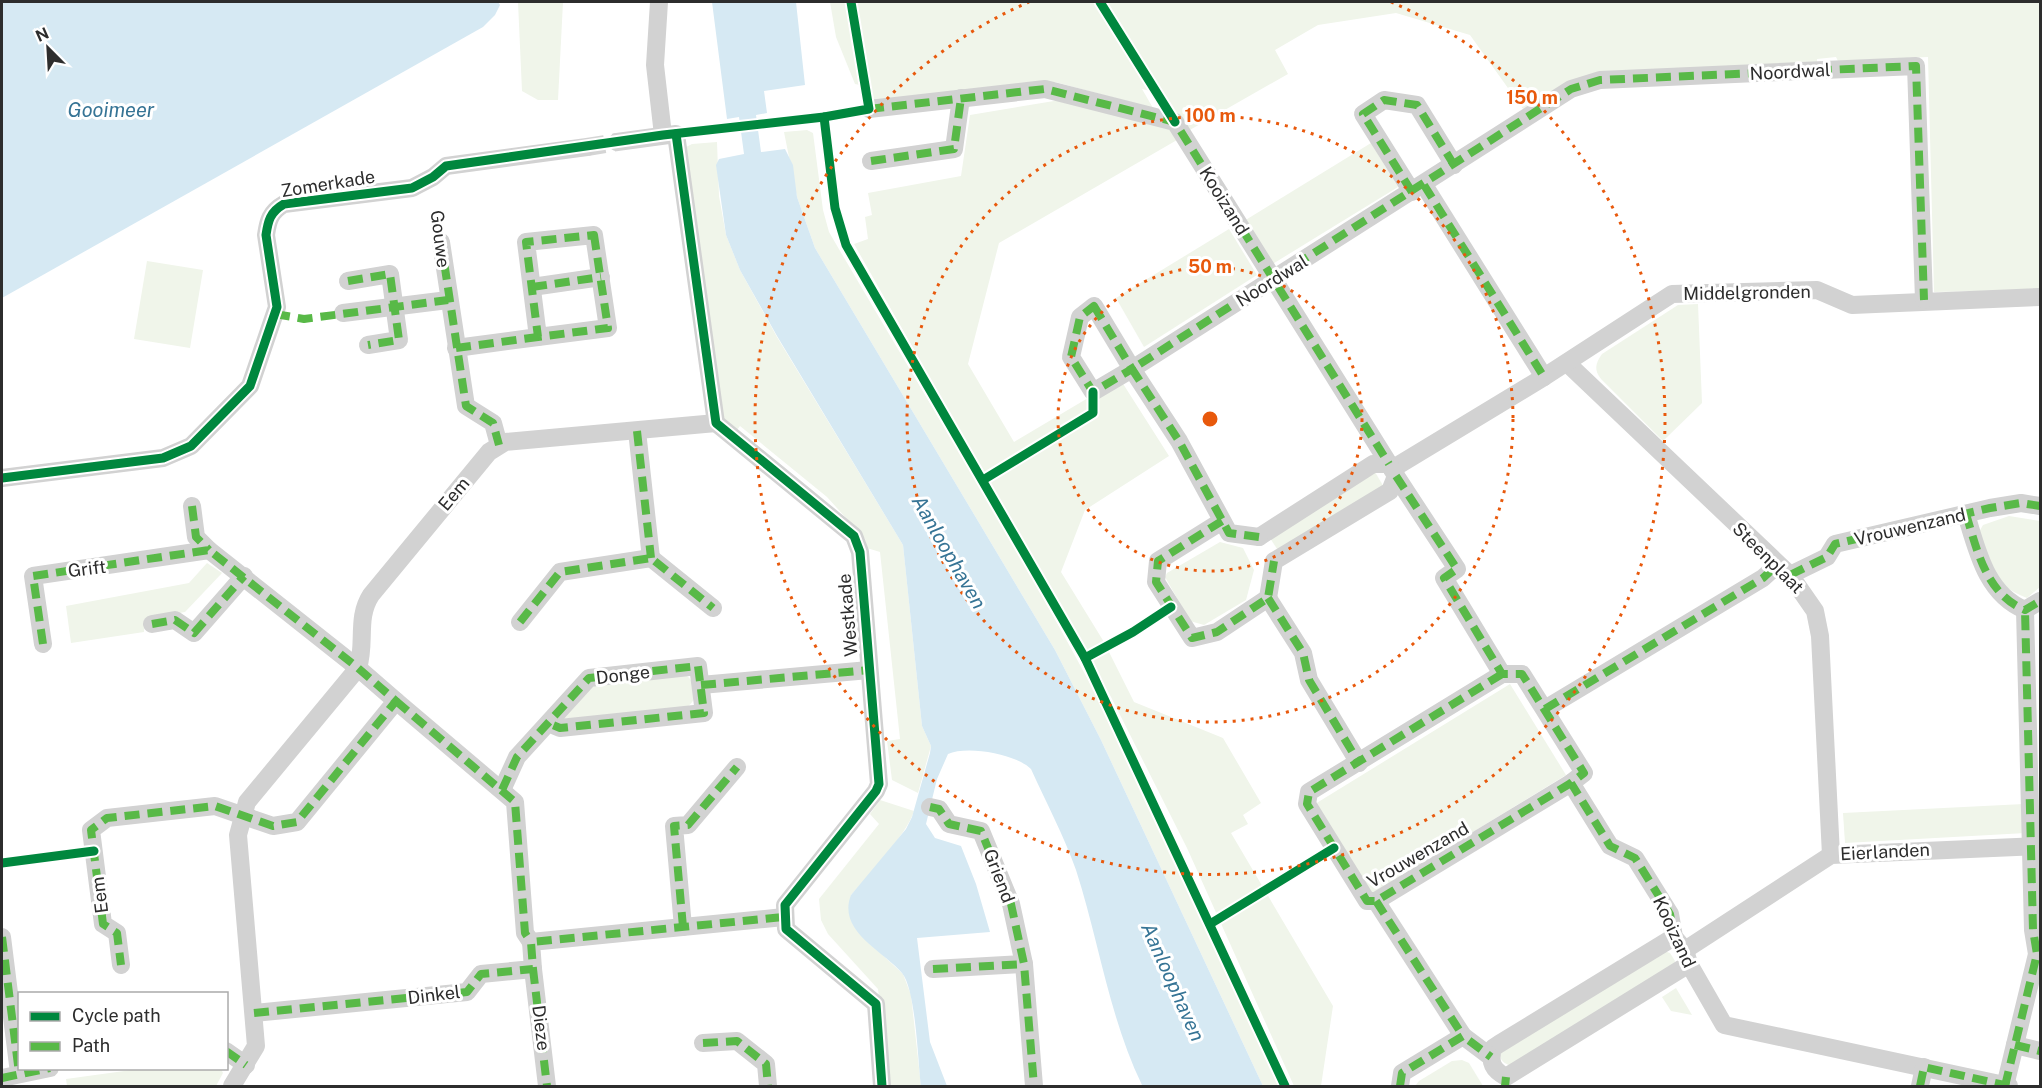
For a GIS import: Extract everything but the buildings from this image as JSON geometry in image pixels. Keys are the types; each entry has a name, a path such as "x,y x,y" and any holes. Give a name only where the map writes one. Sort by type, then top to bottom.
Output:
{"street":[{"path":"499,445 505,442 716,423 670,135 655,65 659,2"},
{"name":"Noordwal","path":"1222,521 1179,441 1132,369 1571,89 1600,80 1916,66 1924,300"},
{"name":"Kooizand","path":"869,109 1045,89 1175,122 1392,470 1457,569 1444,578 1503,674"},
{"path":"871,161 954,149 962,98"},
{"path":"1454,165 1417,105 1384,100 1363,114 1418,188 1544,377"},
{"path":"617,142 670,135"},
{"name":"Zomerkade","path":"2,478 163,458 191,446 250,386 277,308 266,236 275,209 284,204 412,188 433,177 446,166 587,147"},
{"path":"456,348 608,328 594,235 526,242 538,337"},
{"name":"Gouwe","path":"441,242 448,300 466,406 493,423 499,445"},
{"path":"348,281 390,274 399,340 368,345"},
{"path":"532,287 601,277"},
{"name":"Middelgronden","path":"1259,537 1373,464 1392,470 1567,363 1672,294 1817,290 1852,305 1924,300 2040,297"},
{"path":"343,313 448,300"},
{"name":"Steenplaat","path":"1567,363 1784,570 1815,611 1820,636 1831,855"},
{"name":"Westkade","path":"716,423 854,536 860,552 879,784 876,791 785,905 784,917"},
{"path":"637,431 651,558 713,608"},
{"name":"Eem","path":"358,668 362,655 364,606 489,452 499,445"},
{"name":"Middelgronden","path":"1274,561 1390,491 1392,470"},
{"name":"Vrouwenzand","path":"1545,708 1762,578 1827,557 1835,544 2021,503 2040,507"},
{"path":"192,506 196,537 209,550 358,668 514,802 525,933 531,942 533,969"},
{"path":"1966,514 1982,566 1995,586 2013,605 2033,605 2036,846 2033,930 2037,954 2007,1086"},
{"path":"1268,598 1216,632 1192,638 1156,582 1158,561 1222,521 1229,533 1259,537 1274,561 1268,598 1303,653 1309,680 1359,763"},
{"name":"Grift","path":"43,644 33,576 209,550"},
{"path":"520,622 560,572 651,558"},
{"path":"152,624 176,621 194,633 244,576"},
{"name":"Donge","path":"502,790 517,758 589,678 699,666 701,685"},
{"path":"232,1086 256,1046 237,835 241,816 247,801 358,668"},
{"path":"548,723 560,728 704,713 701,685 869,670"},
{"path":"1503,674 1522,674 1545,708 1584,773 1571,783"},
{"name":"Vrouwenzand","path":"1503,674 1309,792 1306,804 1367,901 1376,901 1571,783"},
{"name":"Eem","path":"121,965 117,933 103,924 91,830 106,818 215,806 273,826 297,822 396,701"},
{"path":"684,927 674,826 688,825 737,766"},
{"name":"Kooizand","path":"1571,783 1611,846 1635,858 1670,914 1683,951 1724,1025 2007,1086"},
{"name":"Griend","path":"930,807 939,809 949,824 981,831 1011,904 1024,964 1034,1086"},
{"name":"Eierlanden","path":"1683,951 1493,1048 1491,1057 1496,1072 1505,1082 1683,951 1831,855 2036,846"},
{"name":"Vrouwenzand","path":"1376,901 1463,1036"},
{"path":"531,942 784,917 786,929 876,1004 882,1086"},
{"path":"2,937 18,1065"},
{"path":"933,969 1024,964"},
{"name":"Dinkel","path":"254,1013 468,992 481,974 533,969"},
{"name":"Dieze","path":"533,969 547,1086"},
{"path":"1400,1086 1402,1073 1463,1036"},
{"name":"Eierlanden","path":"1463,1036 1491,1057"},
{"path":"703,1043 737,1041 766,1064 768,1086"},
{"path":"2015,1044 2040,1050"},
{"path":"228,1052 246,1065"},
{"path":"1920,1086 1924,1067"},
{"path":"2,1078 38,1070"}],"shaded area":[{"path":"518,2 563,2 558,100 538,100 522,91"},
{"path":"830,2 847,2 860,85 855,84 836,37"},
{"path":"856,2 2040,2 2040,290 1934,292 1928,57 1838,61 1836,57 1817,59 1817,62 1564,84 1523,109 1470,35 1396,13 1318,25 1275,50 1288,74 1188,131 1173,113 1163,94 1142,89 1153,108 1055,82 873,106"},
{"path":"1060,100 1169,127 1177,140 999,243 968,364 1014,442 1120,379 1169,456 1085,510 1061,572 1104,642 1134,702 1223,738 1261,803 1243,815 1248,824 1231,833 1333,1006 1321,1086 1294,1086 1187,848 1111,697 854,244 868,239 865,217 872,215 868,193 961,176 970,115"},
{"path":"807,130 813,133 823,210 829,232 997,518 1094,691 1167,838 1282,1086 1263,1086 1101,740 1055,650 815,248 797,197 784,132"},
{"path":"717,142 719,196 726,235 740,270 777,337 903,545 922,726 931,746 918,793 892,780 887,741 900,739 880,552 867,548 865,539 827,497 740,426 737,430 722,417 686,147 692,144"},
{"path":"1371,143 1398,187 1271,265 1244,221"},
{"path":"1229,229 1257,275 1144,347 1116,298"},
{"path":"147,261 203,270 190,348 134,339"},
{"path":"1698,304 1702,403 1663,441 1601,379 1596,370 1597,364 1602,354 1678,305"},
{"path":"1375,472 1385,489 1279,552 1270,538"},
{"path":"2009,516 2040,521 2040,587 2027,598 2006,587 1993,572 1979,532 1983,525"},
{"path":"1220,542 1243,548 1254,570 1246,600 1204,625 1190,621 1165,577 1167,573"},
{"path":"207,563 222,573 185,612 144,619 144,632 71,643 66,606 189,583"},
{"path":"686,675 694,684 696,693 692,702 683,710 562,723 559,718 586,686"},
{"path":"1510,684 1566,775 1371,894 1315,804"},
{"path":"880,800 914,811 895,843 851,895 876,949 903,974 911,995 921,1086 889,1086 878,989 828,934 821,920 819,899 879,824 870,814"},
{"path":"2024,804 2026,833 1845,843 1843,813"},
{"path":"1664,951 1670,953 1675,961 1673,967 1511,1066 1502,1061 1500,1051"},
{"path":"1676,988 1692,1015 1671,1011 1662,997"},
{"path":"1462,1060 1469,1063 1483,1086 1415,1086 1419,1081 1452,1061"},
{"path":"131,1070 222,1070 223,1073 216,1086 67,1086 66,1079"}],"water":[{"name":"Gooimeer","path":"2,2 498,2 500,5 495,15 483,27 2,298"},
{"name":"Aanloophaven","path":"712,2 796,2 805,85 764,91 767,113 756,115 761,152 785,149 793,165 797,197 815,248 1055,650 1101,740 1263,1086 1142,1085 1121,1033 1076,870 1031,769 1003,755 967,750 948,754 937,779 926,824 935,838 961,846 976,884 990,932 917,938 930,1042 947,1086 921,1086 916,1027 907,982 902,973 856,929 850,919 848,908 851,895 906,829 912,817 930,753 931,746 922,726 903,545 777,336 740,270 726,235 716,165 719,159 744,154 739,117 727,119"}],"tunnel":[{"path":"587,147 617,142"}],"marked path":[{"path":"1259,537 1229,533 1179,441 1132,369 1571,89 1600,80 1916,66 1924,300"},
{"path":"869,109 1045,89 1175,122 1389,464"},
{"path":"871,161 954,149 961,98"},
{"path":"1412,192 1363,114 1384,100 1417,105 1454,165"},
{"path":"1424,185 1544,377"},
{"path":"594,235 608,328 538,337 526,242 594,235"},
{"path":"441,242 466,406 493,423 499,445"},
{"path":"348,281 390,274 399,340 368,345"},
{"path":"532,287 601,277"},
{"path":"275,314 304,319 448,300"},
{"path":"1094,306 1132,369 1093,392 1071,357 1080,317 1094,306"},
{"path":"456,348 538,337"},
{"path":"637,431 651,558"},
{"path":"1396,476 1457,569 1444,578 1502,674 1522,674 1584,773 1571,783 1610,846 1635,858 1670,914 1674,937"},
{"path":"1790,575 1827,557 1835,544 1990,508 2021,503 2040,506"},
{"path":"192,506 196,537 209,550"},
{"path":"1966,514 1985,570 2001,593 2012,603 2025,610 2040,601"},
{"path":"1222,521 1158,561 1156,582 1192,638 1217,632 1268,598 1274,561"},
{"path":"43,644 33,576 209,550 358,668 396,701 297,822 273,826 215,806 107,818 91,830 103,924 117,933 121,965"},
{"path":"520,622 560,572 651,558 713,608"},
{"path":"1545,709 1763,578 1777,565"},
{"path":"152,624 175,620 194,633 244,576"},
{"path":"1268,598 1303,653 1309,680 1359,763"},
{"path":"2005,1086 2037,954 2033,930 2025,610"},
{"path":"502,790 517,757 589,678 698,666 704,713 560,728 548,723"},
{"path":"701,685 869,670"},
{"path":"1502,674 1309,792 1307,804 1367,901 1376,901 1571,783"},
{"path":"396,701 515,802 525,933 531,942"},
{"path":"683,927 674,826 688,825 737,767"},
{"path":"930,807 939,809 949,824 981,831 1011,904 1024,964 1034,1086"},
{"path":"1376,901 1463,1036"},
{"path":"254,1013 467,992 481,974 533,969 531,942 784,917"},
{"path":"2,937 18,1065"},
{"path":"933,969 1024,964"},
{"path":"533,969 547,1086"},
{"path":"1400,1086 1402,1073 1463,1036 1491,1057"},
{"path":"703,1043 737,1041 766,1064 768,1086"},
{"path":"2015,1045 2040,1051"},
{"path":"228,1052 246,1065"},
{"path":"1920,1086 1924,1067 2009,1086"},
{"path":"2,1078 40,1070"},
{"path":"1505,1086 1506,1077"}],"cycle path":[{"path":"2,478 163,458 191,446 250,386 277,307 266,235 273,214 284,204 412,188 433,177 446,166 663,135 824,117 869,109 851,2"},
{"path":"1100,2 1175,122"},
{"path":"824,117 835,208 846,245 1085,658 1285,1086"},
{"path":"676,134 716,423 854,536 860,552 879,784 876,791 785,905 786,929 876,1004 882,1086"},
{"path":"983,480 1093,413 1093,392"},
{"path":"1085,658 1133,632 1171,607"},
{"path":"1210,924 1334,848"},
{"path":"2,863 94,851"}]}
